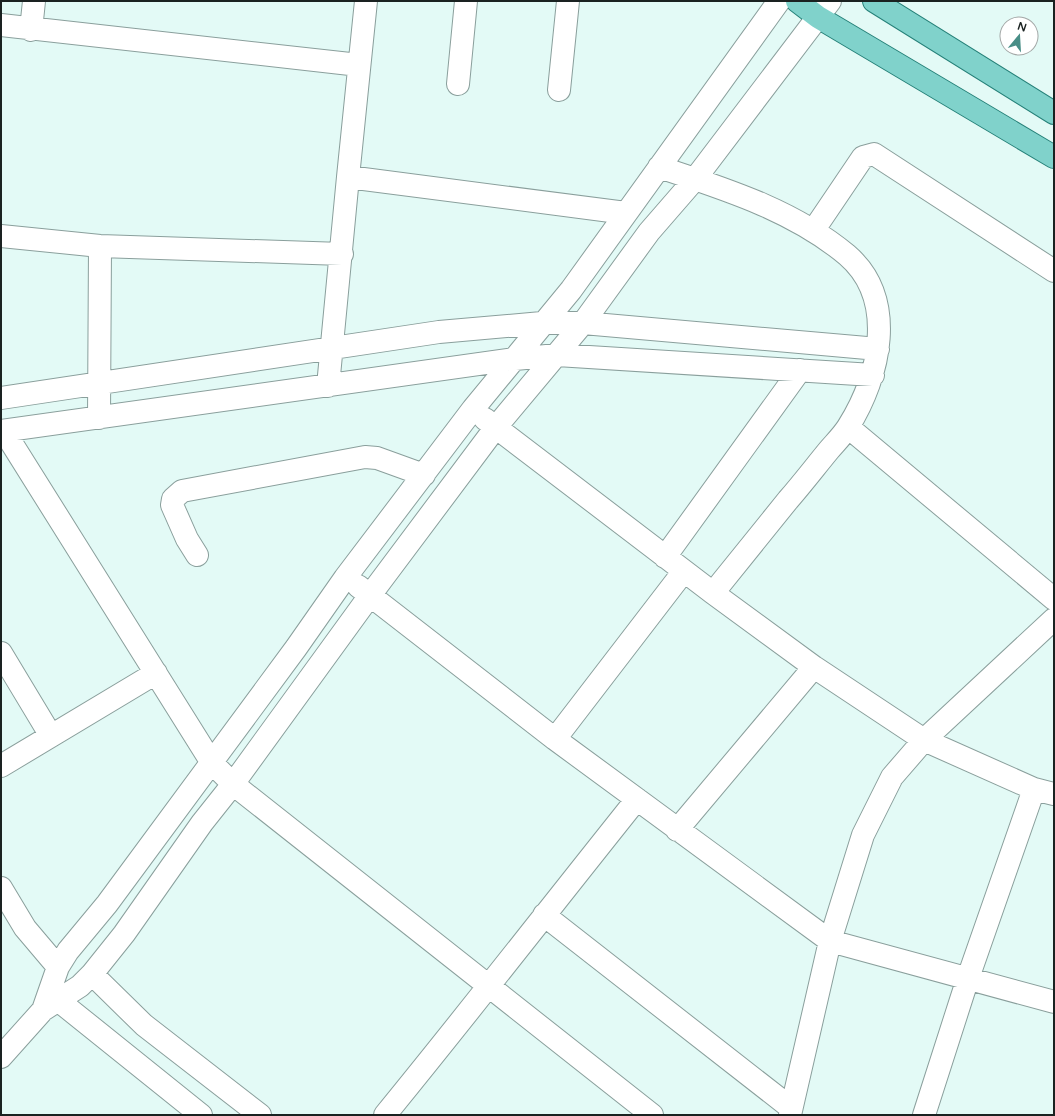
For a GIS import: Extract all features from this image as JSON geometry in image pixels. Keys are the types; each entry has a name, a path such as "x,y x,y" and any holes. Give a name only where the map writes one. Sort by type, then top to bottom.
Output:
{"main road":[{"path":"797,1 824,9 1054,156"},
{"path":"874,1 1054,113"}],"street":[{"path":"31,30 34,1"},
{"path":"328,386 366,1"},
{"path":"458,84 466,1"},
{"path":"559,90 568,1"},
{"path":"51,1005 58,967 212,762 296,648 345,578 473,410 515,359 542,323 571,290 779,1"},
{"path":"1,1057 51,1005 80,986 92,974 124,934 202,824 233,784 370,594 496,427 583,323 649,232 695,179 824,9"},
{"path":"1,25 31,30 359,65"},
{"path":"814,231 863,156 874,154 1054,271"},
{"path":"659,167 764,204 814,231 848,256 869,283 879,313 878,349 873,374 866,394 848,427 712,593"},
{"path":"348,177 626,213"},
{"path":"1,236 100,246 342,254"},
{"path":"99,418 100,246"},
{"path":"1,398 438,332 542,323 583,323 878,349"},
{"path":"652,1115 233,784 212,762 2,431 515,359 557,355 873,374"},
{"path":"666,557 800,370"},
{"path":"473,410 712,593 814,667 924,740 1044,792 968,978 924,1115"},
{"path":"848,427 1054,599"},
{"path":"197,555 187,539 172,505 173,499 182,491 364,457 376,458 424,474"},
{"path":"555,739 684,571"},
{"path":"345,578 370,594 555,739 830,941 1054,1002"},
{"path":"544,915 791,1112 830,941 863,835 892,777 924,740 1054,619"},
{"path":"1,653 51,736"},
{"path":"677,830 814,667"},
{"path":"1,766 156,673"},
{"path":"385,1115 489,987 544,915 637,799"},
{"path":"1,888 25,928 58,967"},
{"path":"92,974 144,1025 260,1115"},
{"path":"51,1005 201,1115"}]}
